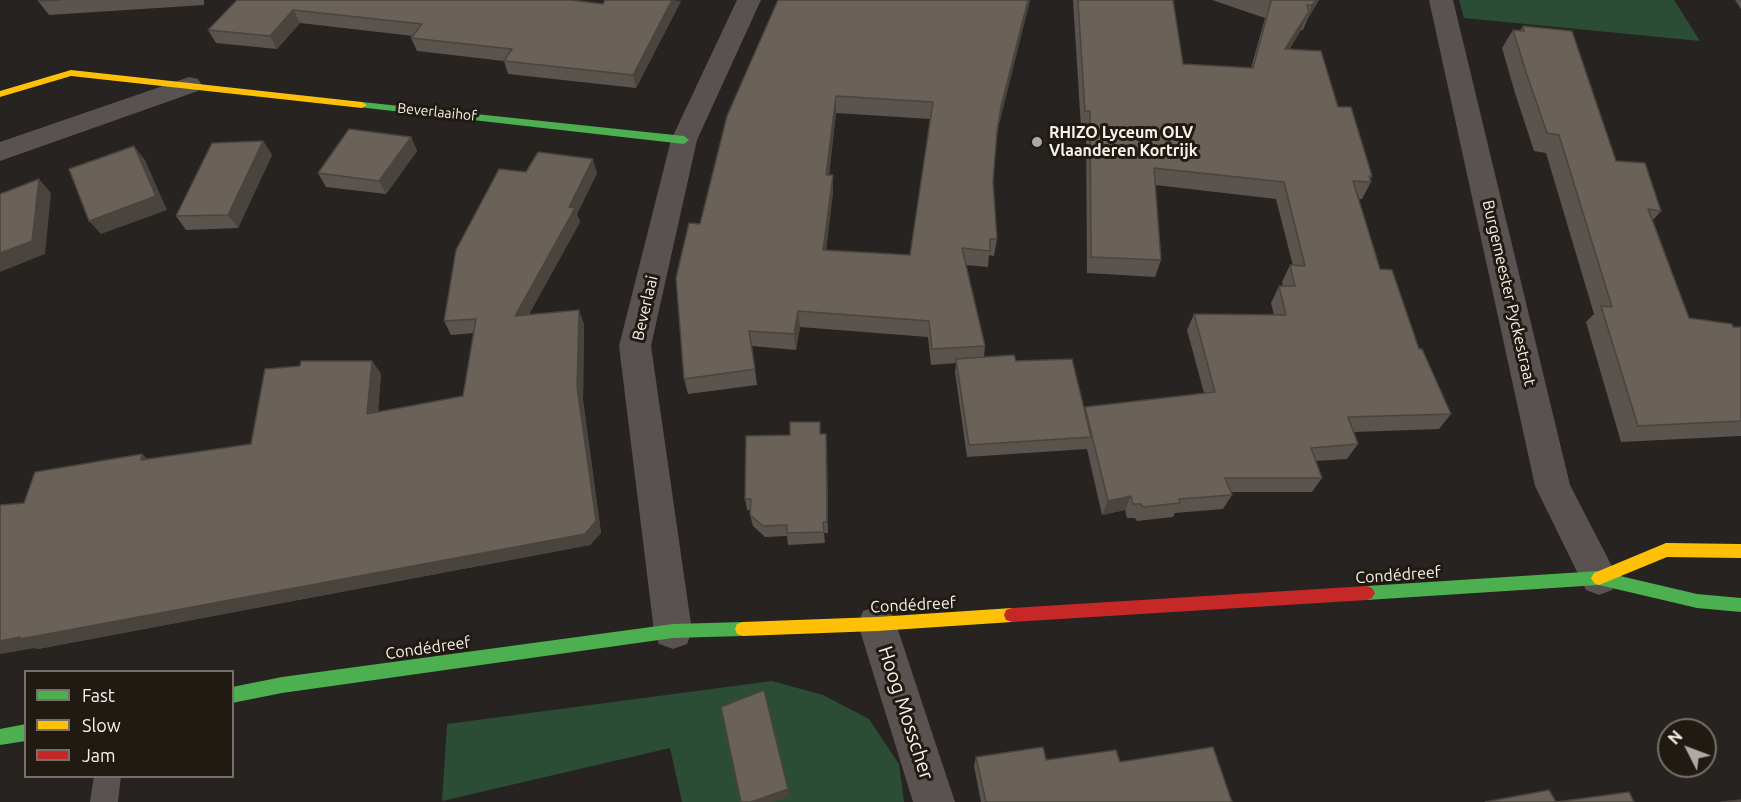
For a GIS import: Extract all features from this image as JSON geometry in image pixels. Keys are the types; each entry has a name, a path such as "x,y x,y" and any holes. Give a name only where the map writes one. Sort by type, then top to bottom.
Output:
{"main road":[{"name":"Beverlaaihof","path":"0,94 71,73 684,140"},
{"name":"Condédreef","path":"1599,578 1666,550 1741,551"},
{"name":"Condédreef","path":"234,694 673,631 877,624 1599,578 1697,602 1741,605"},
{"path":"0,737 24,732"}],"street":[{"name":"Beverlaai","path":"673,631 635,346 684,140 749,0"},
{"name":"Burgemeester Pyckestraat","path":"1441,0 1553,486 1599,578"},
{"name":"Beverlaaihof","path":"0,152 189,85"},
{"name":"Hoog Mosscher","path":"877,624 934,802"}],"lane":[{"path":"104,802 108,778"}],"green space":[{"path":"1459,0 1674,0 1700,41 1464,18"},
{"path":"772,681 823,695 869,719 899,764 904,802 682,802 670,748 442,801 447,724"}],"building":[{"path":"237,0 571,0 603,4 605,0 672,0 633,75 504,61 512,49 411,38 422,24 293,10 270,36 208,30"},
{"path":"778,0 1028,0 997,131 993,182 997,239 990,239 990,251 962,248 985,346 932,349 929,321 798,311 794,334 749,331 755,369 684,379 676,278 689,223 700,224 727,116","holes":["836,96 933,102 910,255 823,250 833,175 826,175"]},
{"path":"1078,0 1173,0 1183,64 1253,68 1271,1 1269,0 1316,0 1312,5 1307,5 1309,13 1285,49 1321,51 1338,107 1351,107 1372,176 1369,176 1371,182 1353,181 1380,269 1392,270 1419,349 1422,349 1451,414 1348,417 1358,444 1311,448 1322,478 1225,478 1232,495 1179,499 1180,503 1143,507 1141,504 1133,504 1131,496 1108,501 1085,407 1215,392 1194,314 1286,315 1279,286 1295,286 1290,265 1305,266 1284,182 1154,168 1161,260 1091,257 1090,111 1085,111"},
{"path":"1523,26 1572,31 1616,161 1645,163 1661,211 1648,209 1689,318 1741,327 1741,421 1638,426 1601,306 1612,307 1559,135 1547,133 1513,30 1524,31"},
{"path":"349,129 411,137 379,181 318,173"},
{"path":"263,141 228,215 176,216 212,143"},
{"path":"134,146 156,196 89,221 69,169"},
{"path":"538,152 593,159 569,207 575,208 515,316 579,310 577,387 596,521 585,534 0,641 0,505 24,503 35,472 142,454 141,460 251,444 265,369 300,366 301,361 372,361 367,414 463,396 476,319 444,321 456,250 499,169 526,172"},
{"path":"39,179 32,241 0,253 0,194"},
{"path":"1014,355 1016,361 1072,359 1091,437 969,445 956,359"},
{"path":"790,422 820,422 820,434 826,434 827,522 823,522 824,532 787,533 787,525 763,526 750,515 751,499 745,499 746,436 790,435"},
{"path":"764,690 788,789 751,802 741,802 721,707"},
{"path":"1043,747 1046,760 1116,750 1120,762 1213,747 1232,802 986,802 976,757"},
{"path":"1549,790 1556,802 1485,802"},
{"path":"1629,792 1634,802 1556,802"}],"traffic: fast":[{"path":"362,105 684,140"},
{"path":"1367,593 1599,578 1697,601 1741,605"},
{"path":"234,695 282,685 673,631 743,629"},
{"path":"0,737 24,732"}],"traffic: slow":[{"path":"0,94 71,73 362,105"},
{"path":"1599,578 1666,550 1741,551"},
{"path":"743,629 877,624 1012,615"}],"traffic: jam":[{"path":"1012,615 1367,593"}],"place":[{"name":"RHIZO Lyceum OLV Vlaanderen Kortrijk","path":"1037,142"}]}
